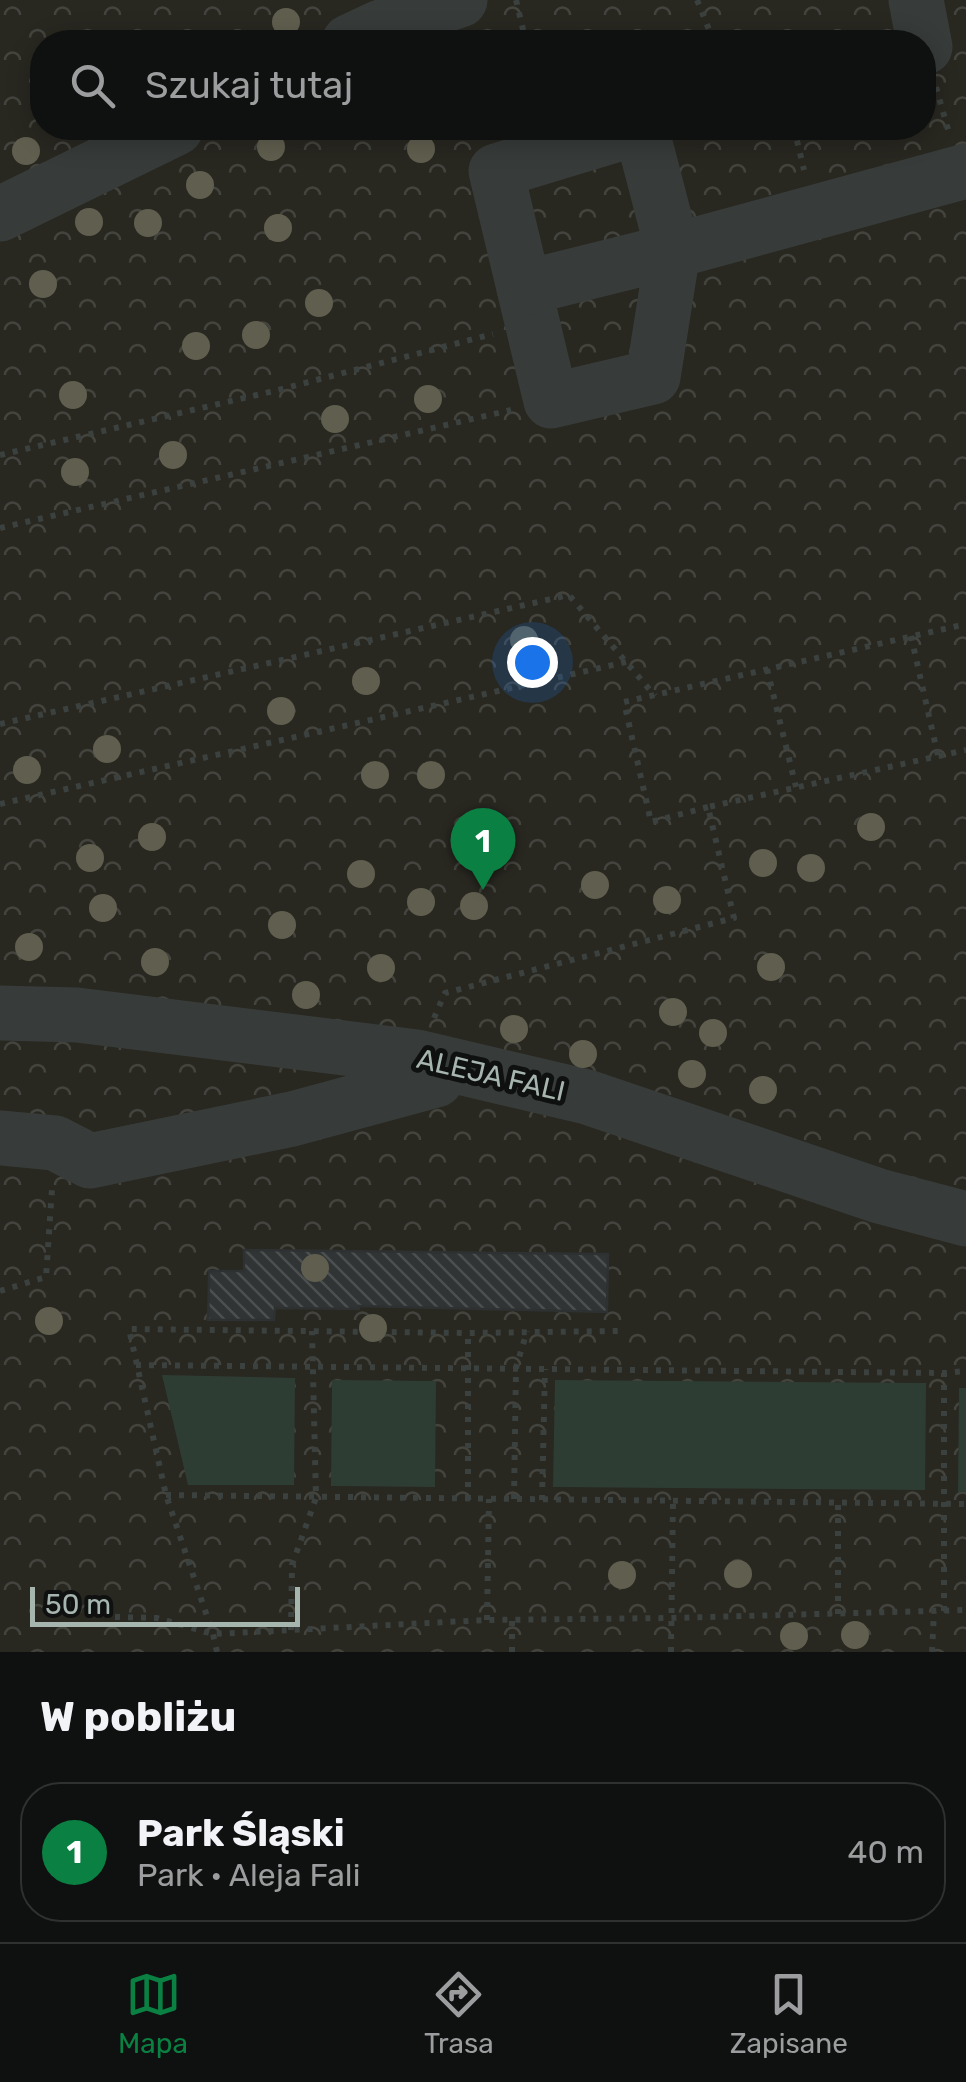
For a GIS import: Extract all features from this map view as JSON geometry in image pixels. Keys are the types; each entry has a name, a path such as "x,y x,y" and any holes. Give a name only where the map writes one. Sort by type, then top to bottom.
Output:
{"street":[{"path":"375,30 460,0"},
{"path":"0,214 151,140"},
{"path":"600,140 496,171 551,401 653,378 673,251 643,140"},
{"path":"528,306 673,251 963,172"},
{"name":"ALEJA FALI","path":"0,1013 77,1015 417,1057 587,1097 879,1196 966,1219"},
{"path":"0,1138 55,1143 90,1161 292,1120 436,1080 417,1057"}],"path":[{"path":"516,0 523,30"},
{"path":"697,0 709,30"},
{"path":"936,47 963,172"},
{"path":"0,455 274,392 528,306"},
{"path":"0,528 551,401"},
{"path":"0,724 570,595 655,696"},
{"path":"966,624 624,702 650,822 966,750"},
{"path":"911,636 938,756"},
{"path":"0,804 626,662"},
{"path":"767,669 796,788"},
{"path":"417,1057 445,993 734,918 708,807"},
{"path":"0,1292 46,1277 55,1143"},
{"path":"217,1652 166,1495 130,1329 618,1331"},
{"path":"291,1630 292,1565 316,1498 312,1331"},
{"path":"514,1500 516,1368 527,1331"},
{"path":"468,1333 468,1500"},
{"path":"136,1365 966,1372"},
{"path":"542,1500 545,1368"},
{"path":"944,1374 944,1611"},
{"path":"166,1495 966,1504"},
{"path":"487,1620 490,1499"},
{"path":"671,1652 672,1500"},
{"path":"838,1501 838,1614"},
{"path":"115,1618 156,1618 213,1634 487,1620 966,1610"},
{"path":"932,1652 934,1612"},
{"path":"512,1621 512,1652"}],"green space":[{"path":"0,0 966,0 966,1652 0,1652"}],"shaded area":[{"path":"162,1375 295,1378 294,1485 188,1485"},
{"path":"332,1380 436,1381 435,1487 331,1486"},
{"path":"555,1380 926,1383 925,1490 553,1487"},
{"path":"959,1388 966,1388 966,1492 958,1492"}],"building":[{"path":"244,1250 608,1254 607,1312 359,1306 275,1308 274,1320 208,1320 209,1271 244,1271"}],"place":[{"name":"Park Śląski","path":"483,890"}]}
